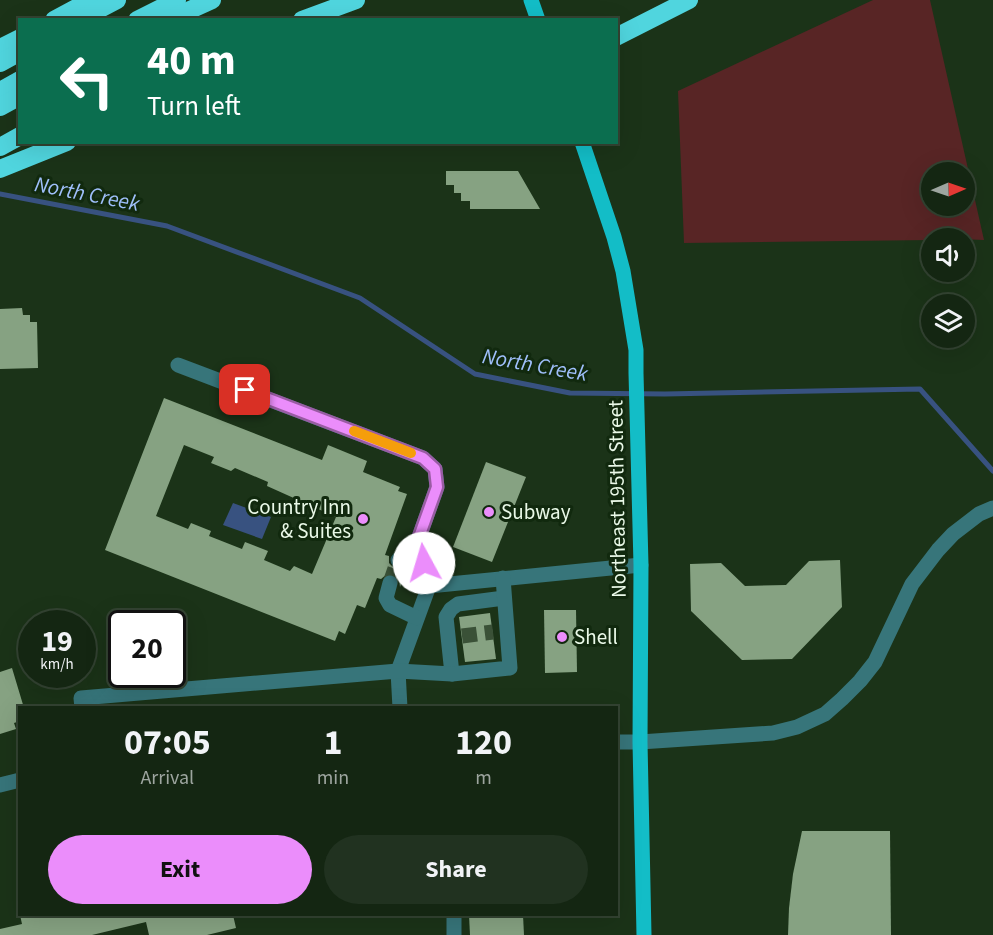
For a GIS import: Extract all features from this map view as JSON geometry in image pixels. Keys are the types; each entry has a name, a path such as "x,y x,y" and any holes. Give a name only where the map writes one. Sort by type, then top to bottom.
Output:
{"highway":[{"path":"58,18 91,0"},
{"path":"83,18 117,0"},
{"path":"141,18 177,0"},
{"path":"172,18 212,0"},
{"path":"307,18 356,0"},
{"path":"618,37 689,0"},
{"path":"0,48 18,39"},
{"path":"0,63 18,53"},
{"path":"0,91 18,81"},
{"path":"0,107 18,97"},
{"path":"0,147 18,137"},
{"path":"0,169 62,144"}],"main road":[{"path":"531,0 537,18"},
{"name":"Northeast 195th Street","path":"583,144 623,271 636,350 641,565 640,742 644,935"}],"street":[{"path":"178,364 423,458 435,469 437,487 418,540 398,560"},
{"path":"618,742 773,734 825,714 848,693 874,662 912,584 938,550 953,534 979,514 993,508"},
{"path":"400,706 398,671 429,586 418,540"},
{"path":"429,586 641,565"},
{"path":"82,706 81,698 398,671 452,674 510,668 500,631 504,598 502,578"},
{"path":"390,583 386,598 390,605 417,618"},
{"path":"452,674 455,636 446,617 450,609 458,604 504,598"},
{"path":"0,785 18,780"},
{"path":"454,916 454,935"}],"shaded area":[{"path":"873,0 930,0 966,162 921,162 921,216 975,216 975,200 984,240 975,240 975,228 921,228 921,240 684,243 678,91"}],"water":[{"path":"233,503 271,517 262,539 223,525"}],"building":[{"path":"446,171 518,171 540,209 470,209 470,201 461,201 461,193 454,193 454,185 446,185"},
{"path":"22,308 23,315 30,315 30,322 37,322 38,368 0,369 0,309"},
{"name":"Country Inn & Suites","path":"164,398 322,460 328,445 367,461 363,472 400,487 398,491 407,494 385,555 389,556 389,563 395,569 409,565 400,587 399,580 393,574 387,574 381,579 377,578 365,608 357,605 345,634 339,631 335,641 105,550","holes":["184,445 214,457 211,463 231,471 235,468 268,482 267,486 336,517 312,574 294,566 290,571 264,560 268,551 245,542 242,549 209,536 211,531 191,523 188,529 156,516"]},
{"name":"Subway","path":"486,462 526,477 492,562 453,547"},
{"path":"840,560 842,607 792,659 742,660 691,611 690,564 721,563 745,586 786,585 809,561"},
{"name":"Shell","path":"544,610 576,610 577,672 545,673"},
{"path":"490,613 496,659 465,662 459,617"},
{"path":"12,668 23,706 18,706 18,722 14,723 16,729 0,734 0,672"},
{"path":"802,831 890,831 891,935 788,935 793,874"},
{"path":"20,916 233,916 236,928 207,935 149,935 146,922 92,935 0,935 0,929 22,924"},
{"path":"469,916 523,916 524,935 470,935"}],"waterway":[{"name":"North Creek","path":"0,194 167,226 360,298 475,374 570,393 665,394 920,389 993,471"}],"tunnel":[{"path":"390,583 398,560"},
{"path":"462,636 493,632"}],"slow traffic":[{"path":"354,431 411,453"}],"place":[{"name":"Subway","path":"489,512"},
{"name":"Country Inn & Suites","path":"363,519"},
{"name":"Shell","path":"562,637"}],"route":[{"path":"245,390 423,458 435,469 437,487 418,540 424,563"}]}
